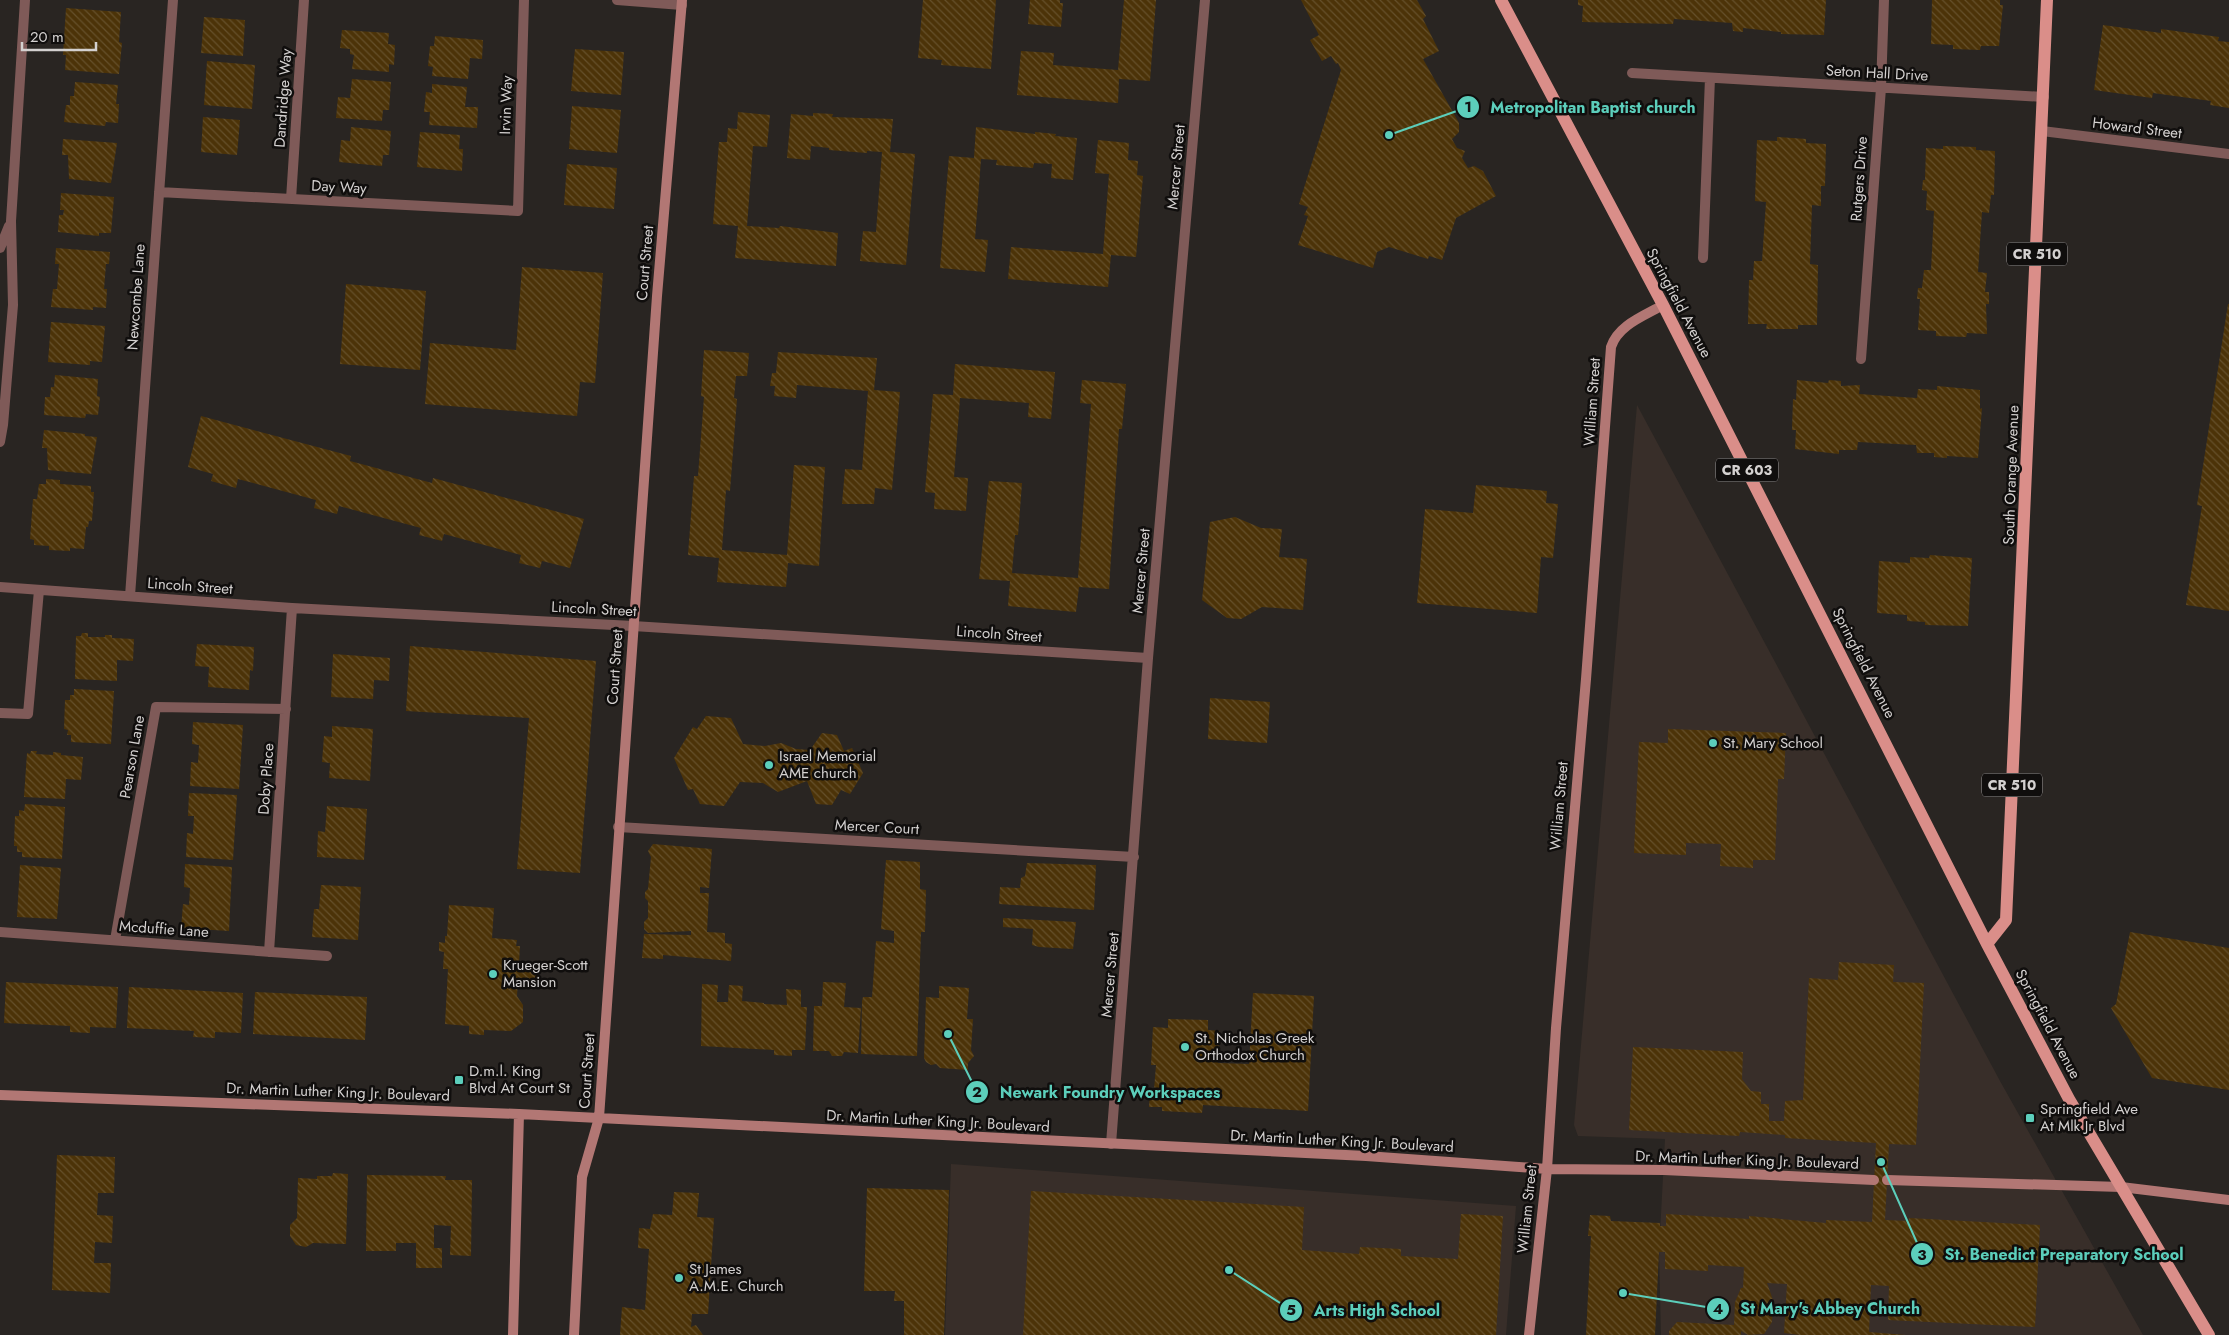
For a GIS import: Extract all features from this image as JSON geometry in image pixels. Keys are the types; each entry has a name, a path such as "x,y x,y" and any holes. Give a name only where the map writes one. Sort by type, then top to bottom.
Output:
{"main road":[{"name":"Springfield Avenue","path":"1501,0 1662,305 1987,944 2069,1099 2209,1335"},
{"name":"South Orange Avenue","path":"1987,944 2006,920 2047,0"}],"street":[{"path":"0,442 13,304 11,221 25,0"},
{"name":"Newcombe Lane","path":"130,596 174,0"},
{"name":"Dandridge Way","path":"291,199 304,0"},
{"name":"Irvin Way","path":"518,211 524,0"},
{"path":"617,0 682,2"},
{"name":"Mercer Street","path":"1111,1144 1148,658 1205,0"},
{"name":"Rutgers Drive","path":"1861,359 1881,88 1884,0"},
{"name":"Court Street","path":"574,1335 582,1178 599,1118 618,827 682,2"},
{"name":"Seton Hall Drive","path":"1632,73 2044,97"},
{"path":"1703,258 1710,78"},
{"name":"Howard Street","path":"2042,132 2229,154"},
{"name":"Day Way","path":"159,192 518,211"},
{"path":"0,248 11,221"},
{"name":"William Street","path":"1529,1335 1547,1169 1563,932 1586,679 1611,347 1614,337 1621,330 1662,305"},
{"name":"Lincoln Street","path":"0,587 292,608 633,626 1148,658"},
{"path":"0,714 28,714 39,590"},
{"name":"Doby Place","path":"268,952 292,608"},
{"name":"Pearson Lane","path":"115,940 156,707 286,709"},
{"name":"Mercer Court","path":"618,827 1134,857"},
{"name":"Mcduffie Lane","path":"0,932 327,956"},
{"name":"Dr. Martin Luther King Jr. Boulevard","path":"0,1095 519,1114 1366,1156 1547,1169 1664,1170 1874,1180"},
{"path":"513,1335 519,1114"},
{"path":"1887,1180 2121,1187 2229,1200"}],"shaded area":[{"name":"St. Mary School","path":"1637,405 2000,1081 2143,1335 1661,1335 1659,1252 1665,1139 1578,1136 1574,1125"},
{"path":"951,1164 1516,1206 1506,1335 945,1335"}],"building":[{"path":"923,0 996,0 991,69 941,65 942,60 918,58"},
{"path":"1030,0 1060,0 1060,3 1063,3 1061,27 1028,24"},
{"path":"1124,0 1156,0 1150,81 1119,79 1118,103 1017,95 1021,51 1054,53 1053,65 1118,70"},
{"path":"1301,0 1417,0 1426,16 1423,19 1439,51 1423,59 1459,123 1459,132 1452,139 1457,148 1465,151 1462,158 1468,168 1474,166 1483,171 1496,196 1456,218 1442,260 1429,256 1428,259 1389,247 1377,252 1373,268 1298,245 1308,216 1304,215 1308,207 1299,204 1341,70 1338,63 1336,64 1331,56 1322,61 1310,40 1319,35"},
{"path":"1578,0 1826,0 1824,35 1781,34 1781,32 1743,28 1743,32 1733,31 1732,23 1674,19 1673,24 1582,22 1583,6 1578,5"},
{"path":"1932,0 2000,0 2000,5 2003,5 1999,46 1981,46 1980,50 1953,49 1953,45 1931,44"},
{"path":"66,8 121,12 119,42 122,43 119,74 65,70 66,55 63,55"},
{"path":"204,17 245,20 243,56 201,53"},
{"path":"2103,25 2161,33 2161,29 2219,37 2218,41 2229,42 2229,108 2210,105 2211,101 2153,93 2152,98 2094,90"},
{"path":"342,30 389,33 388,44 395,45 394,65 389,64 389,72 352,69 354,55 350,54 350,49 340,48"},
{"path":"435,36 483,40 482,59 470,58 468,79 432,76 433,67 428,66 430,46 434,46"},
{"path":"575,49 624,52 621,95 571,91"},
{"path":"207,61 255,65 252,109 204,105"},
{"path":"352,79 391,82 389,110 383,110 382,121 336,118 338,97 350,98"},
{"path":"75,82 118,85 116,104 119,104 118,123 106,122 105,126 64,122 66,105 70,105 70,96 74,96"},
{"path":"432,84 467,87 465,107 478,107 477,128 429,125 430,112 424,112 426,92 432,93"},
{"path":"572,106 621,110 617,153 569,149"},
{"path":"738,112 770,115 767,147 753,146 747,226 779,228 780,226 838,233 836,266 735,258 738,226 713,224 719,142 727,142 728,128 737,129"},
{"path":"813,113 833,114 832,117 893,119 890,152 915,154 906,265 860,261 863,231 876,232 882,152 867,151 867,153 829,150 829,148 811,146 810,160 787,158 791,114 813,116"},
{"path":"203,117 240,120 237,155 201,152"},
{"path":"351,127 391,131 389,155 383,155 382,166 339,162 341,140 350,141"},
{"path":"976,127 1035,134 1035,132 1056,134 1055,136 1077,138 1073,180 1051,178 1052,164 1034,163 1033,168 996,165 997,160 981,159 975,239 988,240 985,272 940,268 949,156 974,158"},
{"path":"420,132 460,135 459,149 463,149 462,171 417,167"},
{"path":"1777,137 1806,139 1806,143 1826,144 1825,186 1821,186 1821,206 1812,205 1810,264 1818,265 1817,325 1798,325 1798,329 1766,329 1767,324 1748,324 1749,280 1753,280 1754,261 1762,261 1766,202 1755,201 1757,140 1777,141"},
{"path":"63,139 117,143 111,183 69,179 68,155 62,155"},
{"path":"1098,140 1129,143 1128,160 1138,161 1137,175 1143,176 1136,257 1111,255 1108,287 1008,279 1011,247 1103,254 1109,174 1095,173"},
{"path":"1943,146 1976,147 1976,150 1995,151 1994,195 1991,195 1989,213 1982,212 1978,272 1987,273 1985,292 1989,292 1989,304 1986,304 1987,334 1967,333 1966,337 1936,336 1936,331 1918,330 1920,299 1917,299 1918,288 1922,288 1924,270 1931,270 1934,211 1926,210 1927,191 1922,190 1923,180 1925,180 1926,148 1943,149"},
{"path":"567,164 617,168 614,209 564,205"},
{"path":"61,193 114,197 111,233 99,233 99,236 58,232 59,215 63,215 64,210 60,210"},
{"path":"56,248 110,252 109,264 106,264 104,289 107,289 106,308 93,307 93,310 51,307 53,289 57,289 59,264 55,264"},
{"path":"522,267 603,273 595,383 580,382 577,416 425,404 430,343 516,350"},
{"path":"346,284 426,291 420,370 340,364"},
{"path":"2228,304 2229,611 2186,605 2202,506 2197,505"},
{"path":"51,322 105,326 102,362 90,361 90,365 48,362"},
{"path":"704,350 749,353 747,376 736,376 734,398 737,399 730,491 726,490 722,550 787,555 794,465 825,467 819,566 788,563 786,587 717,582 719,558 688,555 694,476 698,476 704,397 701,396"},
{"path":"778,352 877,358 874,390 900,392 892,490 875,488 874,504 842,504 845,469 862,470 868,391 797,385 796,398 774,396 775,386 770,386 772,373 776,373"},
{"path":"955,364 1055,372 1051,419 1028,417 1029,403 960,398 954,477 968,478 966,511 934,509 935,493 925,492 933,394 953,395"},
{"path":"55,375 98,379 97,396 100,397 98,415 86,414 85,418 44,415 45,397 50,397 51,387 54,387"},
{"path":"1082,380 1126,384 1122,429 1119,429 1109,589 1079,587 1076,612 1008,606 1010,581 979,579 989,481 1022,483 1018,535 1015,535 1012,573 1078,578 1091,404 1080,403"},
{"path":"1797,380 1828,383 1829,380 1841,381 1841,386 1860,385 1859,394 1917,398 1918,389 1937,390 1937,386 1980,390 1980,409 1982,408 1978,458 1934,457 1934,453 1917,453 1916,445 1858,442 1857,450 1839,450 1839,454 1795,449 1796,430 1792,430 1793,399 1796,400"},
{"path":"201,416 351,456 350,461 432,483 433,478 584,519 570,568 542,561 540,568 519,563 521,555 444,534 442,541 419,535 421,528 339,506 337,514 314,508 316,500 238,479 236,488 211,481 213,474 188,467"},
{"path":"44,430 97,437 91,474 48,470 47,448 42,448"},
{"path":"46,479 60,480 60,484 91,486 91,492 94,492 92,521 89,521 88,527 86,527 84,549 70,548 70,551 49,550 49,546 34,545 34,540 30,539 33,499 37,499 39,484 46,484"},
{"path":"1476,485 1547,491 1546,503 1558,504 1553,558 1541,557 1537,613 1417,603 1425,509 1473,513"},
{"path":"1235,517 1261,528 1282,529 1279,557 1307,559 1303,610 1262,607 1241,619 1227,618 1202,600 1210,522"},
{"path":"1930,555 1972,558 1968,626 1925,625 1925,622 1907,621 1907,615 1877,613 1879,561 1910,563 1910,557 1929,558"},
{"path":"82,633 88,633 88,637 112,635 112,638 134,639 133,661 117,660 117,681 75,679 76,636 81,636"},
{"path":"197,644 254,647 253,671 250,670 249,690 208,687 209,667 195,666"},
{"path":"410,646 596,661 580,873 517,869 529,718 406,711"},
{"path":"333,654 390,658 389,681 374,680 373,699 331,697"},
{"path":"74,689 114,691 111,744 71,742 71,735 67,735 68,730 64,729 65,700 70,700 70,695 74,695"},
{"path":"1210,698 1270,702 1267,743 1208,739"},
{"name":"Israel Memorial AME church","path":"706,716 731,718 743,744 765,746 781,743 796,749 810,750 822,733 837,735 844,751 852,748 863,773 850,794 841,790 832,805 816,804 807,781 778,792 763,783 740,782 724,806 700,804 693,789 688,790 674,758 693,727 697,729"},
{"path":"193,722 243,725 239,789 190,786 191,762 198,763 199,745 192,744"},
{"path":"332,726 373,729 370,781 329,778 330,763 322,762 324,736 332,737"},
{"path":"1668,729 1786,733 1784,779 1778,779 1775,860 1753,860 1753,868 1720,866 1721,844 1686,843 1686,855 1634,853 1639,742 1668,743"},
{"path":"31,751 37,751 36,754 53,755 53,752 61,753 61,755 83,757 81,780 66,779 65,799 24,797 27,753 30,754"},
{"path":"189,793 237,795 233,860 186,857 187,833 193,834 194,816 188,816"},
{"path":"25,804 65,807 62,859 22,857 22,852 17,852 17,846 14,846 15,816 19,816 19,810 24,811"},
{"path":"327,806 367,809 364,860 317,857 318,831 325,832"},
{"path":"653,844 712,849 709,888 700,887 700,893 709,893 707,932 725,933 725,943 732,944 731,961 663,955 663,959 642,958 644,934 691,935 691,931 648,933 644,929 644,922 648,918 648,901 645,898 645,892 648,889 651,857 648,851"},
{"path":"886,860 920,862 920,889 926,890 925,932 921,932 917,1056 861,1054 862,1001 863,997 872,997 876,941 894,943 894,931 881,929"},
{"path":"1027,863 1096,865 1094,910 999,904 1000,887 1020,888 1021,878 1025,876"},
{"path":"185,864 232,867 229,931 181,928 183,904 189,905 190,888 184,887"},
{"path":"20,865 61,868 57,919 17,917"},
{"path":"321,885 361,887 358,940 312,937 314,909 319,909"},
{"name":"Krueger-Scott Mansion","path":"449,905 494,908 492,938 517,940 516,946 520,946 519,963 538,964 537,980 518,979 517,996 523,1005 523,1022 511,1031 484,1030 484,1035 469,1034 469,1026 445,1024 448,969 443,969 444,952 439,951 439,942 445,943 445,936 447,936"},
{"path":"1003,918 1076,922 1073,949 1032,945 1033,929 1003,927"},
{"path":"2130,932 2229,948 2229,1090 2152,1078 2111,1008 2116,1004"},
{"path":"1839,962 1894,965 1893,982 1924,983 1916,1145 1889,1144 1885,1220 1909,1221 1909,1218 2040,1225 2035,1327 1888,1320 1889,1286 1871,1285 1869,1332 1906,1335 1800,1335 1784,1333 1787,1284 1767,1283 1773,1300 1772,1322 1764,1334 1748,1335 1741,1331 1741,1335 1669,1335 1669,1331 1677,1322 1734,1325 1735,1302 1741,1288 1743,1288 1744,1267 1708,1265 1708,1271 1665,1269 1665,1252 1659,1252 1655,1335 1586,1335 1591,1236 1588,1236 1590,1215 1610,1216 1611,1221 1660,1223 1660,1226 1666,1226 1666,1214 1749,1219 1749,1216 1826,1223 1826,1220 1872,1222 1876,1143 1785,1138 1785,1135 1740,1132 1739,1136 1629,1130 1633,1047 1743,1052 1742,1079 1751,1091 1761,1092 1761,1104 1769,1104 1769,1121 1784,1121 1785,1101 1803,1100 1809,978 1838,980"},
{"path":"6,982 118,987 116,1028 90,1027 90,1033 70,1032 70,1026 4,1023"},
{"path":"823,982 846,983 844,1007 861,1008 858,1053 844,1052 842,1056 832,1056 829,1051 813,1051 814,1006 822,1006"},
{"path":"702,984 718,985 717,1002 728,1002 729,985 743,986 742,1001 764,1004 787,1005 786,989 801,990 801,1007 807,1007 805,1050 792,1050 792,1056 774,1055 774,1050 701,1046"},
{"path":"939,986 969,988 967,1019 973,1019 971,1050 974,1056 968,1063 968,1070 940,1068 936,1064 931,1065 926,1062 924,1058 926,997 939,998"},
{"path":"129,987 243,993 241,1033 215,1032 215,1038 193,1037 194,1031 127,1028"},
{"path":"255,992 367,997 365,1040 253,1034"},
{"name":"St. Nicholas Greek Orthodox Church","path":"1253,993 1314,996 1308,1111 1203,1105 1202,1113 1162,1111 1162,1107 1149,1107 1150,1089 1154,1090 1156,1065 1151,1065 1153,1027 1168,1028 1168,1019 1208,1020 1208,1030 1220,1031 1218,1063 1249,1064"},
{"path":"57,1155 115,1157 114,1193 98,1193 97,1215 113,1216 112,1243 95,1242 94,1263 111,1263 110,1293 52,1290"},
{"path":"333,1173 348,1174 346,1244 313,1243 306,1247 296,1245 290,1236 290,1225 297,1218 298,1178 317,1179 317,1176 332,1176"},
{"path":"367,1175 446,1176 445,1180 472,1180 471,1256 450,1255 451,1226 434,1225 434,1248 442,1248 442,1268 416,1268 416,1243 396,1243 396,1251 366,1251"},
{"path":"867,1188 949,1190 944,1335 904,1335 904,1301 894,1301 895,1291 864,1291"},
{"path":"1031,1191 1304,1207 1302,1250 1359,1254 1360,1247 1401,1249 1401,1256 1458,1259 1461,1214 1503,1216 1496,1335 1023,1335"},
{"name":"St James A.M.E. Church","path":"674,1192 699,1193 697,1217 714,1218 708,1314 692,1314 691,1327 696,1325 703,1335 620,1335 622,1307 645,1310 649,1249 638,1248 639,1228 650,1229 653,1214 672,1215"}],"place":[{"name":"Metropolitan Baptist church","path":"1389,135"},
{"name":"St. Mary School","path":"1713,743"},
{"name":"Israel Memorial AME church","path":"769,765"},
{"name":"Krueger-Scott Mansion","path":"493,974"},
{"name":"Newark Foundry Workspaces","path":"948,1034"},
{"name":"St. Nicholas Greek Orthodox Church","path":"1185,1047"},
{"name":"D.m.l. King Blvd At Court St","path":"459,1080"},
{"name":"Springfield Ave At Mlk Jr Blvd","path":"2030,1118"},
{"name":"St. Benedict Preparatory School","path":"1881,1162"},
{"name":"Arts High School","path":"1229,1270"},
{"name":"St James A.M.E. Church","path":"679,1278"},
{"name":"St Mary's Abbey Church","path":"1623,1293"}]}
